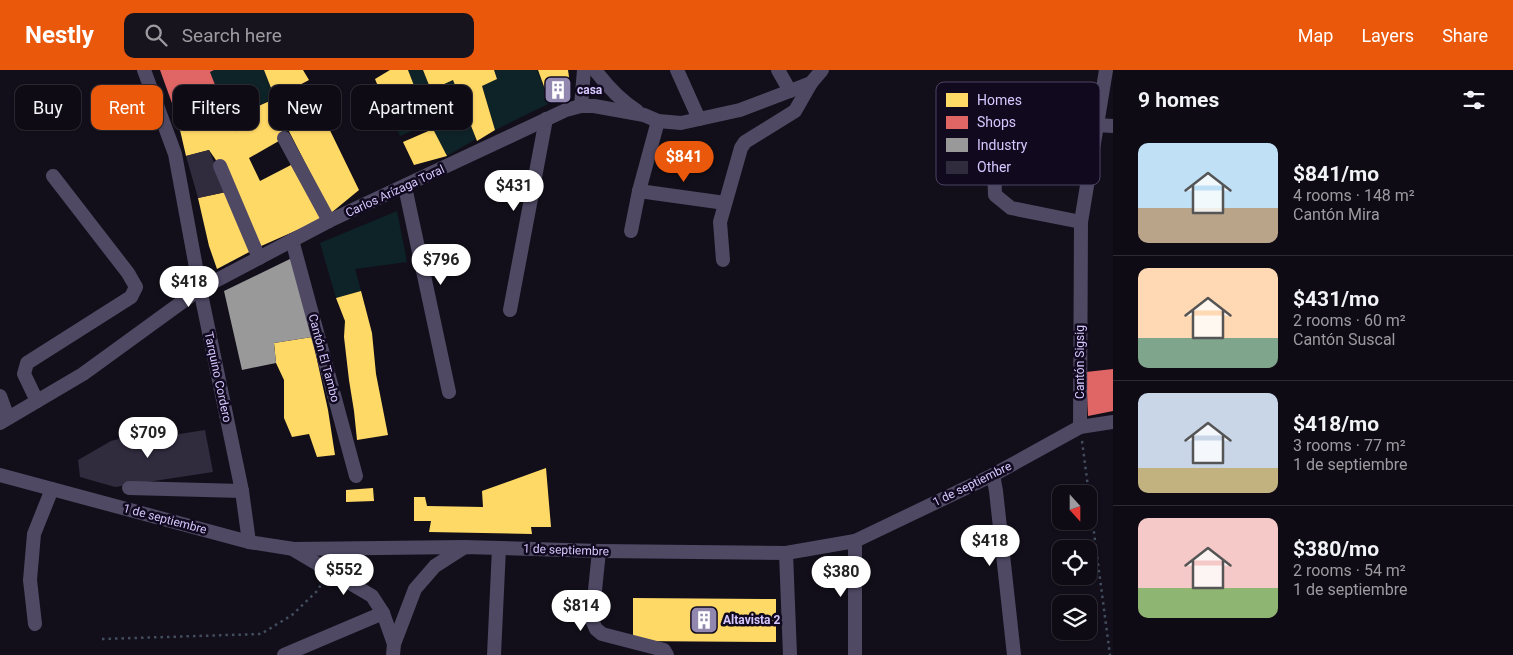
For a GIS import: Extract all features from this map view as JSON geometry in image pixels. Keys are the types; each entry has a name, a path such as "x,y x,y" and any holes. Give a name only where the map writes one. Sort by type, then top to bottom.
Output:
{"street":[{"name":"Tarquino Cordero","path":"144,70 175,154 200,289 242,491 249,542"},
{"path":"581,106 584,70"},
{"path":"595,70 625,103 644,115"},
{"path":"677,70 699,119"},
{"path":"778,70 790,91"},
{"name":"Carlos Arízaga Toral","path":"4,420 83,374 200,289 329,221 566,110 581,106 608,108 644,115 658,121 681,123 740,110 811,83 822,70"},
{"name":"Cantón Sigsig","path":"1100,107 1106,70"},
{"path":"723,260 720,222 741,148 745,142 795,111 811,83"},
{"path":"510,310 546,119"},
{"path":"631,231 639,191 658,121"},
{"path":"1100,125 1113,126"},
{"path":"284,138 329,221"},
{"path":"220,166 259,258"},
{"path":"37,401 24,374 27,362 130,297 136,287 128,273 53,176"},
{"path":"995,185 995,195 1011,208 1081,222"},
{"name":"Cantón Sigsig","path":"1080,427 1081,222 1087,185"},
{"path":"405,187 449,392"},
{"path":"639,191 725,203"},
{"name":"Cantón El Tambo","path":"292,240 356,476"},
{"path":"0,396 4,420"},
{"name":"1 de septiembre","path":"0,475 249,542 294,549 464,547 786,553 855,541 993,475 1080,427 1113,422"},
{"path":"993,475 1014,655"},
{"path":"129,488 242,491"},
{"path":"35,624 30,580 34,534 52,489"},
{"path":"855,541 855,655"},
{"path":"394,650 415,589 435,566 464,547"},
{"path":"494,655 499,548"},
{"path":"294,549 372,596 383,612 394,650"},
{"path":"599,551 592,620 596,629 602,634 664,650 667,655"},
{"path":"786,553 790,655"},
{"path":"284,655 299,652 383,612"}],"path":[{"path":"1080,427 1110,655"},
{"path":"102,639 261,634 292,615 317,591 330,571"}],"green space":[{"path":"214,70 264,70 270,85 269,101 259,105 259,85 215,85 210,72"},
{"path":"408,70 423,70 429,85 414,85"},
{"path":"494,70 537,70 550,103 495,130 482,86"},
{"path":"453,80 455,85 442,85"},
{"path":"472,129 476,139 447,156 432,130"},
{"path":"397,130 414,130 400,136"},
{"path":"397,211 407,262 355,269 361,291 336,298 320,243"}],"building: Homes":[{"path":"264,70 303,70 309,80 300,85 270,85"},
{"path":"390,70 408,70 414,85 378,85 375,79"},
{"path":"423,70 494,70 497,79 482,86 495,130 477,141 472,128 472,85 455,85 453,80 442,85 429,85"},
{"path":"538,70 568,70 571,92 550,103"},
{"path":"269,101 269,130 281,130 284,138 249,158 260,181 291,165 322,219 259,247 220,166 209,150 186,156 180,130 235,130 236,132 235,130 259,130 259,106"},
{"path":"288,130 330,130 359,190 331,213"},
{"path":"434,130 447,156 414,165 403,142"},
{"path":"226,192 253,250 217,269 209,246 198,198"},
{"path":"361,291 372,333 376,374 388,435 357,440 344,337 345,321 336,298"},
{"path":"312,337 328,410 335,455 317,457 309,434 292,437 284,418 284,380 276,363 274,343"},
{"path":"546,468 551,527 531,527 532,534 429,532 431,521 414,521 414,497 425,497 427,506 483,507 482,491"},
{"path":"373,488 374,501 346,502 346,490"},
{"name":"Altavista 2","path":"633,598 776,599 776,642 633,641"}],"building: Shops":[{"path":"160,70 214,70 210,72 215,85 173,85 173,106"},
{"path":"1113,369 1113,411 1088,416 1086,372"}],"building: Industry":[{"path":"292,258 312,337 274,343 276,363 242,370 224,291"}],"building: Other":[{"path":"209,150 226,192 198,198 186,156"},
{"path":"205,430 213,472 115,487 80,477 78,460 111,441 141,433 141,440"}],"place":[{"name":"casa","path":"558,90"},
{"name":"Altavista 2","path":"704,620"}]}
